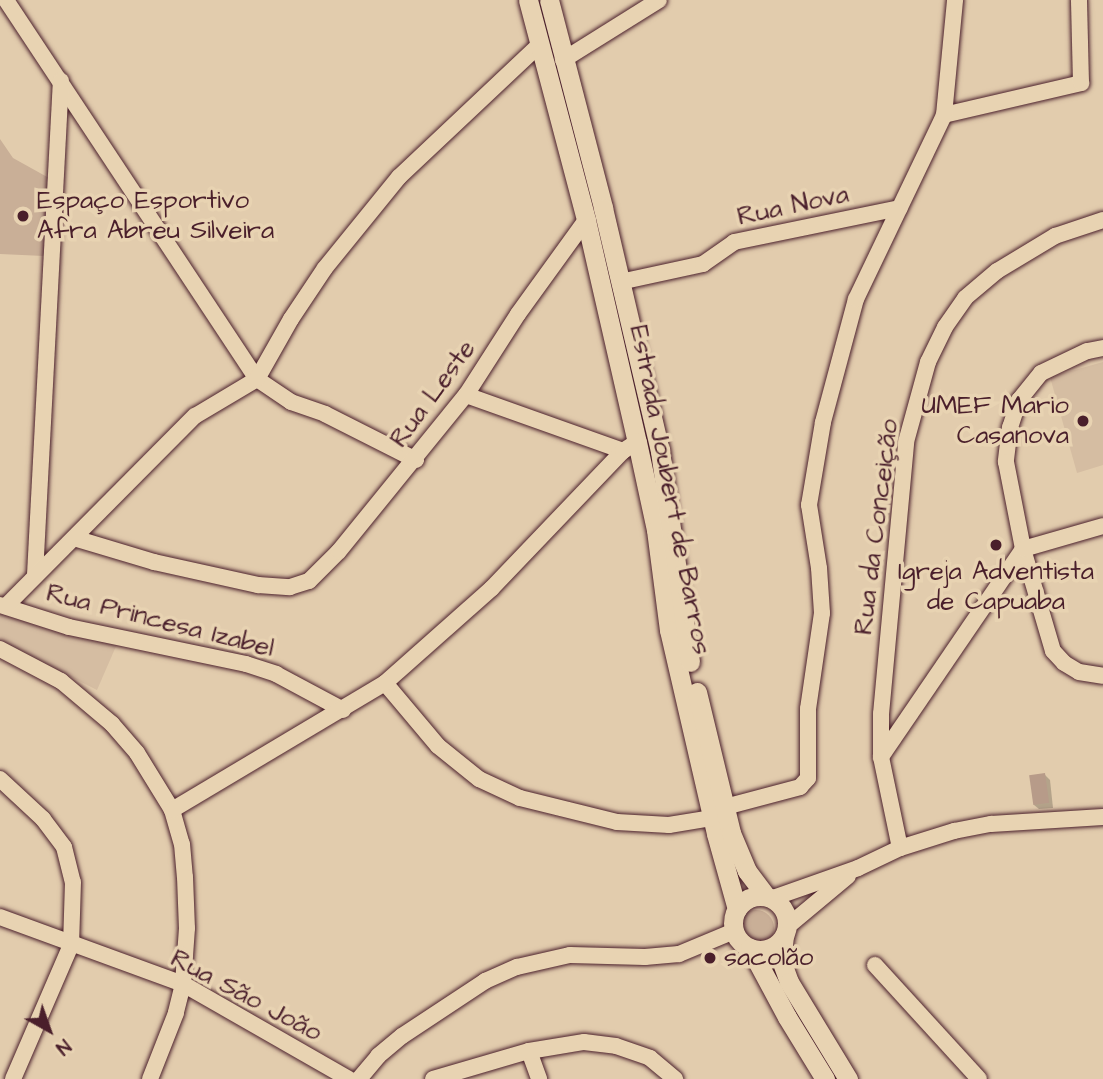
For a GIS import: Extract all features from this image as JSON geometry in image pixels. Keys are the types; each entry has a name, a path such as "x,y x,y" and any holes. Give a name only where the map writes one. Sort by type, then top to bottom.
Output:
{"main road":[{"name":"Estrada Joubert de Barros","path":"528,0 586,220 630,447 656,530 669,630 719,813 731,833 747,871 769,897"},
{"name":"Estrada Joubert de Barros","path":"549,0 660,451 687,651 737,909"},
{"path":"825,1079 787,1017 750,948 734,931 733,920 744,901 769,897 786,915 781,960 789,982 848,1079"},
{"path":"750,948 769,949 786,931"}],"street":[{"path":"6,0 257,379 291,402 325,414 416,460"},
{"path":"563,60 659,0"},
{"path":"385,683 438,746 479,779 520,798 617,822 669,825 800,788 808,778 808,709 822,613 820,568 809,516 815,467 831,385 856,299 944,115 955,0"},
{"path":"944,115 1081,83 1079,0"},
{"path":"3,605 195,416 257,379 291,319 325,268 399,177 539,45"},
{"path":"35,575 61,81"},
{"name":"Rua Nova","path":"620,282 703,264 734,242 900,208"},
{"name":"Rua Leste","path":"74,538 154,562 258,585 290,587 304,583 325,567 416,460 466,395 518,314 586,220"},
{"name":"Rua da Conceição","path":"900,848 881,757 893,565 906,442 928,362 944,327 965,298 997,271 1055,236 1103,220"},
{"path":"1103,348 1087,351 1041,373 1019,400 1010,427 1006,463 1023,549 1053,651 1064,663 1079,672 1103,676"},
{"path":"172,810 385,683 501,580 630,447 466,395"},
{"path":"881,757 1023,549 1103,526"},
{"name":"Rua Princesa Izabel","path":"3,605 69,627 246,664 276,674 342,710"},
{"path":"0,649 61,681 112,724 137,753 172,810 182,844 185,877 187,928 183,984 176,1013 150,1079"},
{"path":"0,779 43,819 64,847 73,882 71,945 13,1079"},
{"path":"769,897 858,868 900,848 954,831 991,824 1103,817"},
{"path":"786,931 858,868"},
{"name":"Rua São João","path":"0,917 183,984 349,1079"},
{"path":"359,1079 378,1056 402,1036 485,981 517,967 570,955 645,957 678,954 734,931"},
{"path":"874,965 978,1079"},
{"path":"433,1079 530,1051 584,1042 616,1046 650,1058 675,1079"},
{"path":"530,1051 539,1079"}],"shaded area":[{"name":"Espaço Esportivo Afra Abreu Silveira","path":"0,139 13,158 49,178 44,256 0,254"},
{"name":"UMEF Mario Casanova","path":"1103,362 1103,465 1077,473 1050,377"},
{"path":"0,612 117,644 97,690 0,641"},
{"path":"756,910 768,916 774,928 768,940 756,946 744,940 738,928 744,916"}],"building":[{"path":"1045,773 1049,803 1033,805 1029,775"}],"place":[{"name":"Espaço Esportivo Afra Abreu Silveira","path":"23,216"},
{"name":"UMEF Mario Casanova","path":"1083,421"},
{"name":"Igreja Adventista de Capuaba","path":"996,545"},
{"name":"sacolão","path":"710,958"}]}
